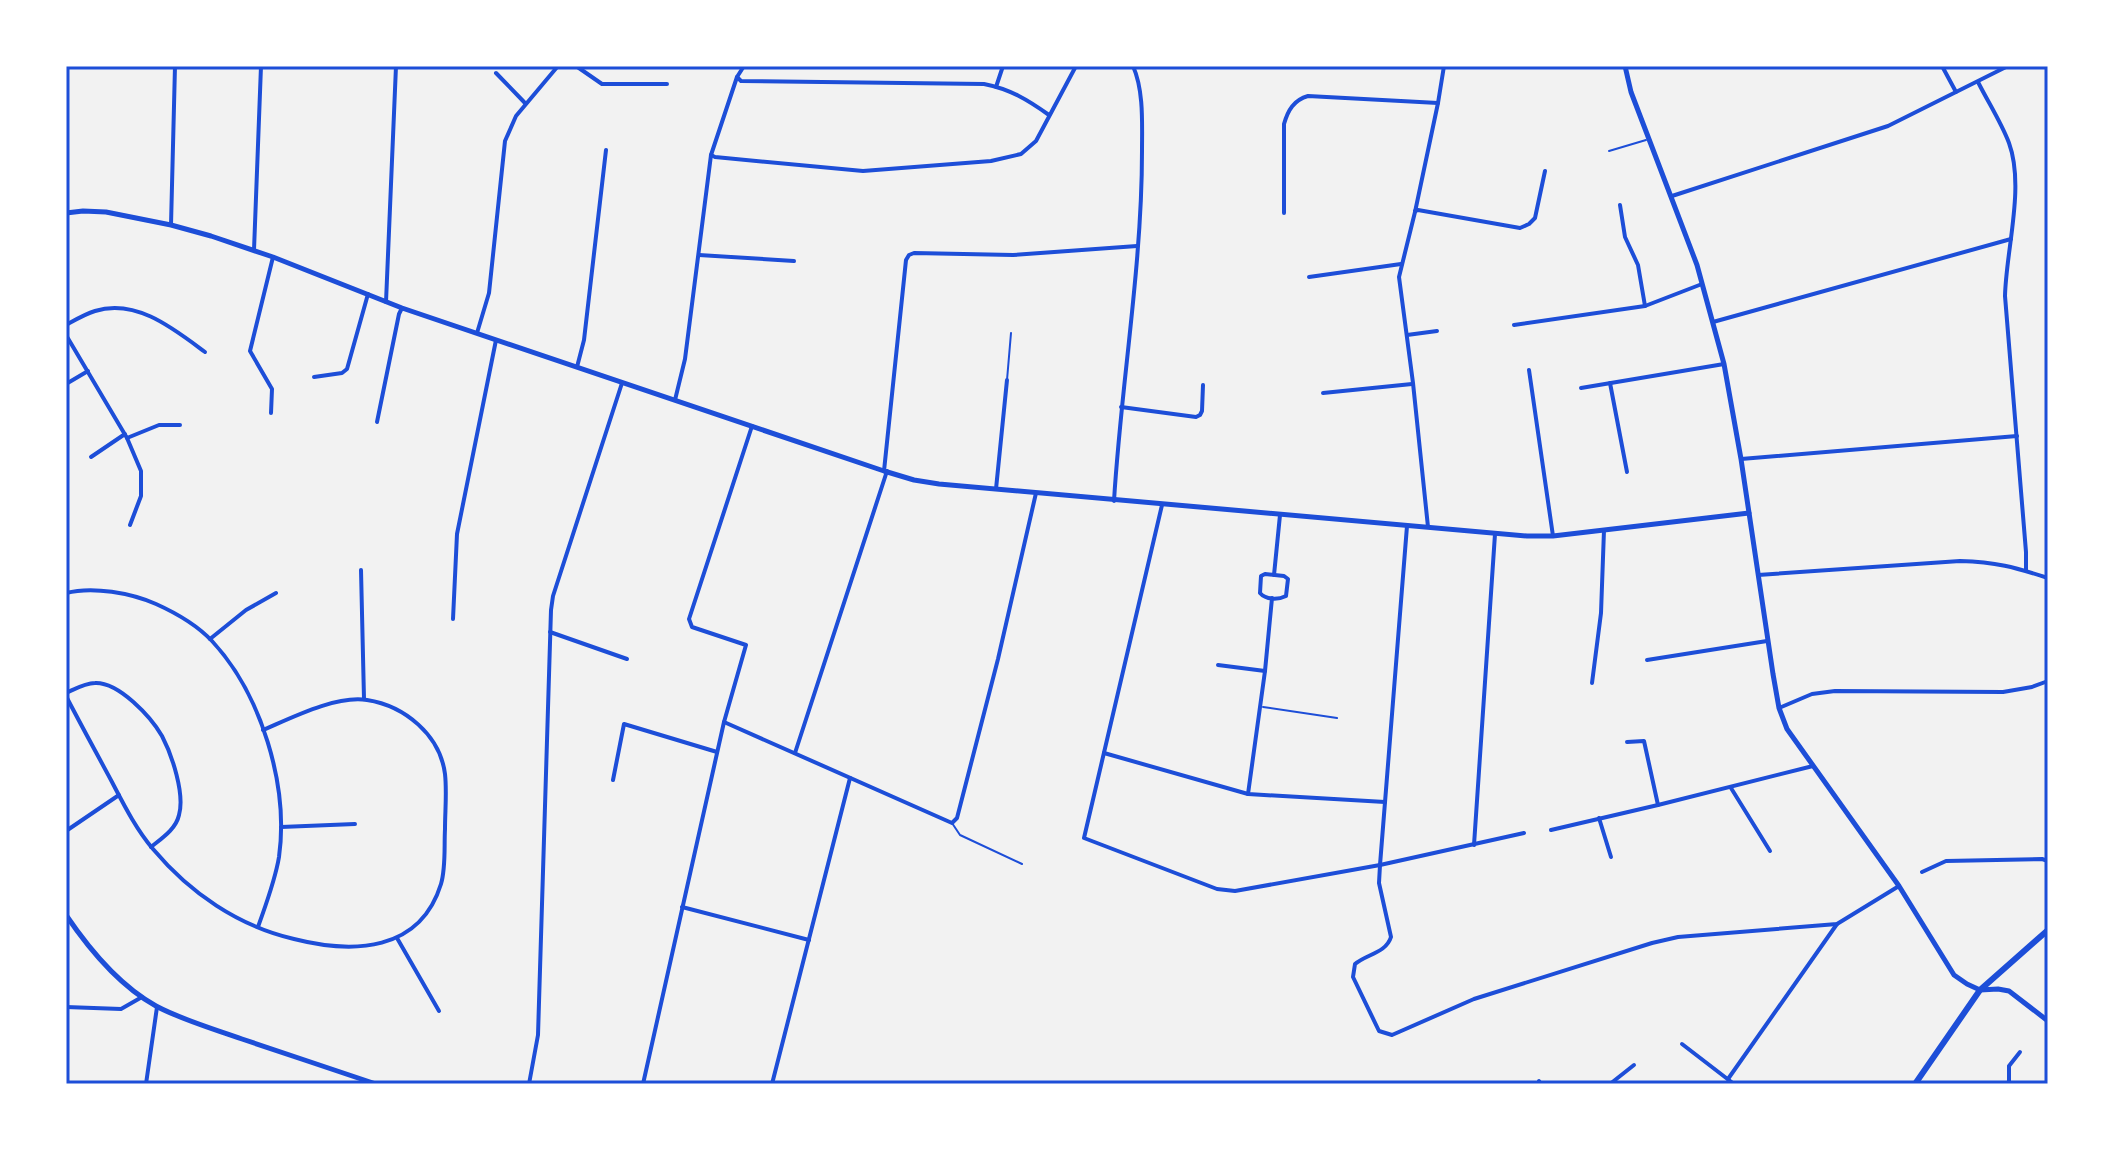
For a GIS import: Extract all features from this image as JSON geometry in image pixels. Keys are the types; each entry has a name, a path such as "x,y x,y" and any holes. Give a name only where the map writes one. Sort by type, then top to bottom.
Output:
{"main road":[{"path":"1915,1084 1980,990 2048,930"}],"street":[{"path":"171,225 175,66"},
{"path":"254,250 261,66"},
{"path":"386,302 396,66"},
{"path":"477,333 489,293 505,141 526,104 558,66"},
{"path":"576,66 602,84 667,84"},
{"path":"675,400 685,359 711,155 737,77 744,66"},
{"path":"996,87 1003,66"},
{"path":"711,155 863,171 991,161 1024,152 1036,141 1076,66"},
{"path":"1114,501 1142,203 1142,130 1139,89 1133,66"},
{"path":"1428,527 1399,277 1444,66"},
{"path":"1625,66 1631,92 1702,284 1724,364 1779,708 1787,729 1899,886 1954,975 1980,990 2009,991 2048,1021"},
{"path":"1942,66 1956,92"},
{"path":"1672,196 1888,126 2008,66"},
{"path":"496,73 526,104"},
{"path":"737,77 741,81 996,87 1020,95 1050,116"},
{"path":"1978,82 2009,142 2012,155 2015,187 2005,296 2026,570"},
{"path":"1284,213 1284,124 1287,113 1298,100 1308,96 1438,103"},
{"path":"577,367 584,340 606,150"},
{"path":"1415,212 1418,210 1520,228 1535,218 1545,171"},
{"path":"1620,205 1625,237 1638,265 1645,306"},
{"path":"66,213 95,211 171,225 254,250 402,308 914,480 1114,501 1527,536 1553,536 1749,513"},
{"path":"1713,322 2011,239"},
{"path":"795,753 886,471 906,260 909,255 1013,255 1137,246"},
{"path":"699,255 794,261"},
{"path":"271,413 272,389 250,351 273,257"},
{"path":"1309,277 1401,264"},
{"path":"1514,325 1645,306 1702,284"},
{"path":"314,377 342,373 347,369 368,294"},
{"path":"377,422 402,308"},
{"path":"66,325 96,310 133,310 166,325 205,352"},
{"path":"1407,335 1437,331"},
{"path":"66,335 126,436 141,471 141,496 130,525"},
{"path":"453,619 457,534 496,340"},
{"path":"1581,388 1724,364"},
{"path":"1529,370 1553,536"},
{"path":"66,384 89,371"},
{"path":"996,490 1007,380"},
{"path":"529,1084 538,1035 553,596 622,383"},
{"path":"1323,393 1413,383"},
{"path":"1610,383 1627,472"},
{"path":"1121,407 1196,417 1202,411 1203,385"},
{"path":"91,457 126,436 159,425 180,425"},
{"path":"643,1084 724,722 746,645 692,627 689,619 752,426"},
{"path":"1741,459 2017,436"},
{"path":"724,722 952,823 957,818 998,659 1036,493"},
{"path":"1162,505 1084,838 1217,889 1235,891 1380,865 1524,833"},
{"path":"1274,575 1280,515"},
{"path":"1407,526 1379,883 1391,937 1384,948 1360,959 1352,972 1379,1031 1392,1035 1474,999 1652,943 1678,937 1837,924"},
{"path":"1592,683 1601,613 1604,529"},
{"path":"1474,845 1495,534"},
{"path":"1758,575 1960,561 1993,562 2048,578"},
{"path":"361,570 364,699"},
{"path":"1261,576 1284,576 1288,579 1286,596 1272,598 1263,597 1260,593 1261,576"},
{"path":"66,593 108,591 139,597 182,618 210,639 236,674 263,730 277,776 279,855 275,878 257,928"},
{"path":"210,639 246,610 276,593"},
{"path":"1248,794 1272,598"},
{"path":"550,632 627,659"},
{"path":"1647,660 1768,641"},
{"path":"1218,665 1265,671"},
{"path":"1779,708 1812,694 1851,691 2003,692 2048,681"},
{"path":"151,847 169,833 179,817 177,778 172,759 161,735 124,693 96,683 82,686 66,695 140,833 151,847 179,878 218,907 257,928 303,941 346,947 367,947 397,938 417,924 434,901 442,881 444,863 445,774 434,742 419,724 403,713 364,699 339,702 263,730"},
{"path":"613,780 624,724 717,752"},
{"path":"1627,742 1644,741 1658,805"},
{"path":"1104,753 1248,794 1385,802"},
{"path":"1551,830 1813,766"},
{"path":"772,1084 850,778"},
{"path":"1731,787 1770,851"},
{"path":"66,831 119,795"},
{"path":"1599,818 1611,857"},
{"path":"280,827 355,824"},
{"path":"1922,872 1946,861 2048,861"},
{"path":"1728,1079 1837,924 1899,886"},
{"path":"682,907 809,940"},
{"path":"66,915 116,975 158,1006 376,1084"},
{"path":"397,938 439,1011"},
{"path":"66,1007 121,1009 142,997"},
{"path":"146,1084 158,1006"},
{"path":"1682,1044 1734,1084"},
{"path":"2007,1084 2009,1066 2020,1052"},
{"path":"1610,1084 1634,1065"}],"lane":[{"path":"1609,151 1650,139"},
{"path":"1007,380 1011,333"},
{"path":"1260,707 1337,718"},
{"path":"952,823 960,835 1022,864"}]}
